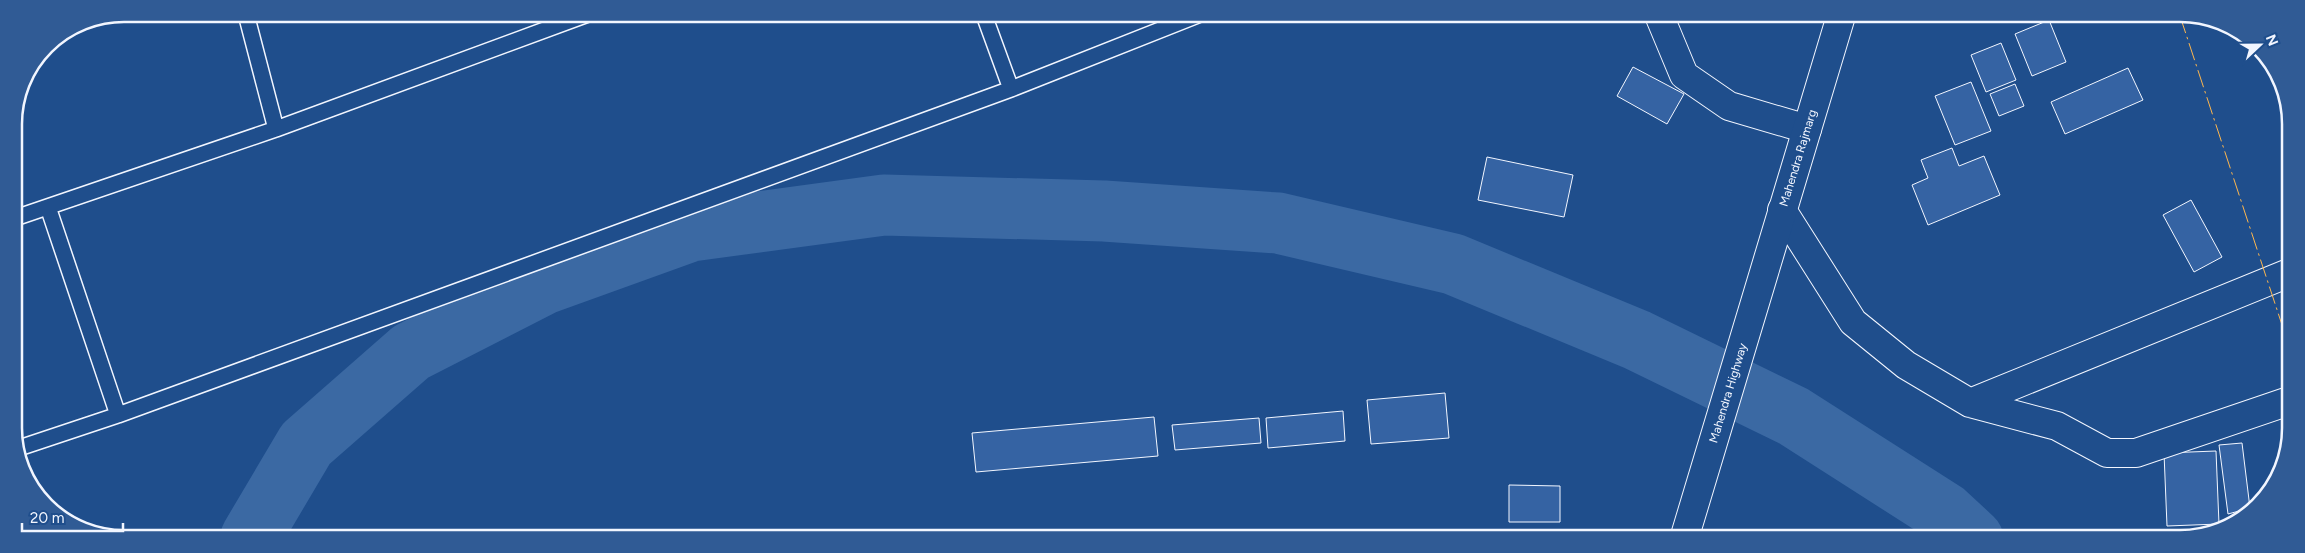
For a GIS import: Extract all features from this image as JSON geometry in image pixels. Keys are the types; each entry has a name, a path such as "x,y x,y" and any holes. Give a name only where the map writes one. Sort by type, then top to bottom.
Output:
{"main road":[{"path":"1662,23 1684,75 1729,106 1807,129"},
{"name":"Mahendra Rajmarg","path":"1756,301 1838,23"},
{"path":"1782,210 1853,322 1906,365 1970,403 2057,426 2107,453 2136,454 2282,403"},
{"path":"1970,403 2282,276"},
{"name":"Mahendra Highway","path":"1686,530 1756,301"}],"lane":[{"path":"248,23 276,129"},
{"path":"23,215 276,129 564,23"},
{"path":"987,23 1011,89"},
{"path":"24,446 118,415 1011,89 1178,23"},
{"path":"48,207 118,415"}],"building":[{"path":"2042,23 2050,23 2066,62 2032,76 2015,34"},
{"path":"2001,43 2016,80 1986,92 1971,55"},
{"path":"1633,67 1684,94 1667,124 1617,96"},
{"path":"2128,68 2143,100 2065,134 2051,102"},
{"path":"1971,82 1991,131 1955,145 1935,96"},
{"path":"2015,84 2024,106 1999,116 1990,94"},
{"path":"1952,148 1959,166 1984,156 2000,195 1928,225 1912,185 1928,178 1921,160"},
{"path":"1487,157 1573,175 1564,217 1478,200"},
{"path":"2191,200 2222,257 2194,272 2163,215"},
{"path":"1445,393 1449,438 1371,444 1367,400"},
{"path":"1343,411 1345,441 1268,448 1266,418"},
{"path":"1154,417 1158,456 976,472 972,433"},
{"path":"1259,418 1261,443 1175,450 1172,425"},
{"path":"2242,443 2249,504 2243,510 2228,514 2219,445"},
{"path":"2216,451 2219,523 2167,526 2164,453"},
{"path":"1509,485 1560,486 1560,522 1509,522"}],"waterway":[{"path":"255,530 306,444 411,352 544,284 691,231 884,205 1104,211 1278,223 1453,264 1637,340 1793,416 1945,513 1963,530"}],"power":[{"path":"2182,23 2282,325"}]}
